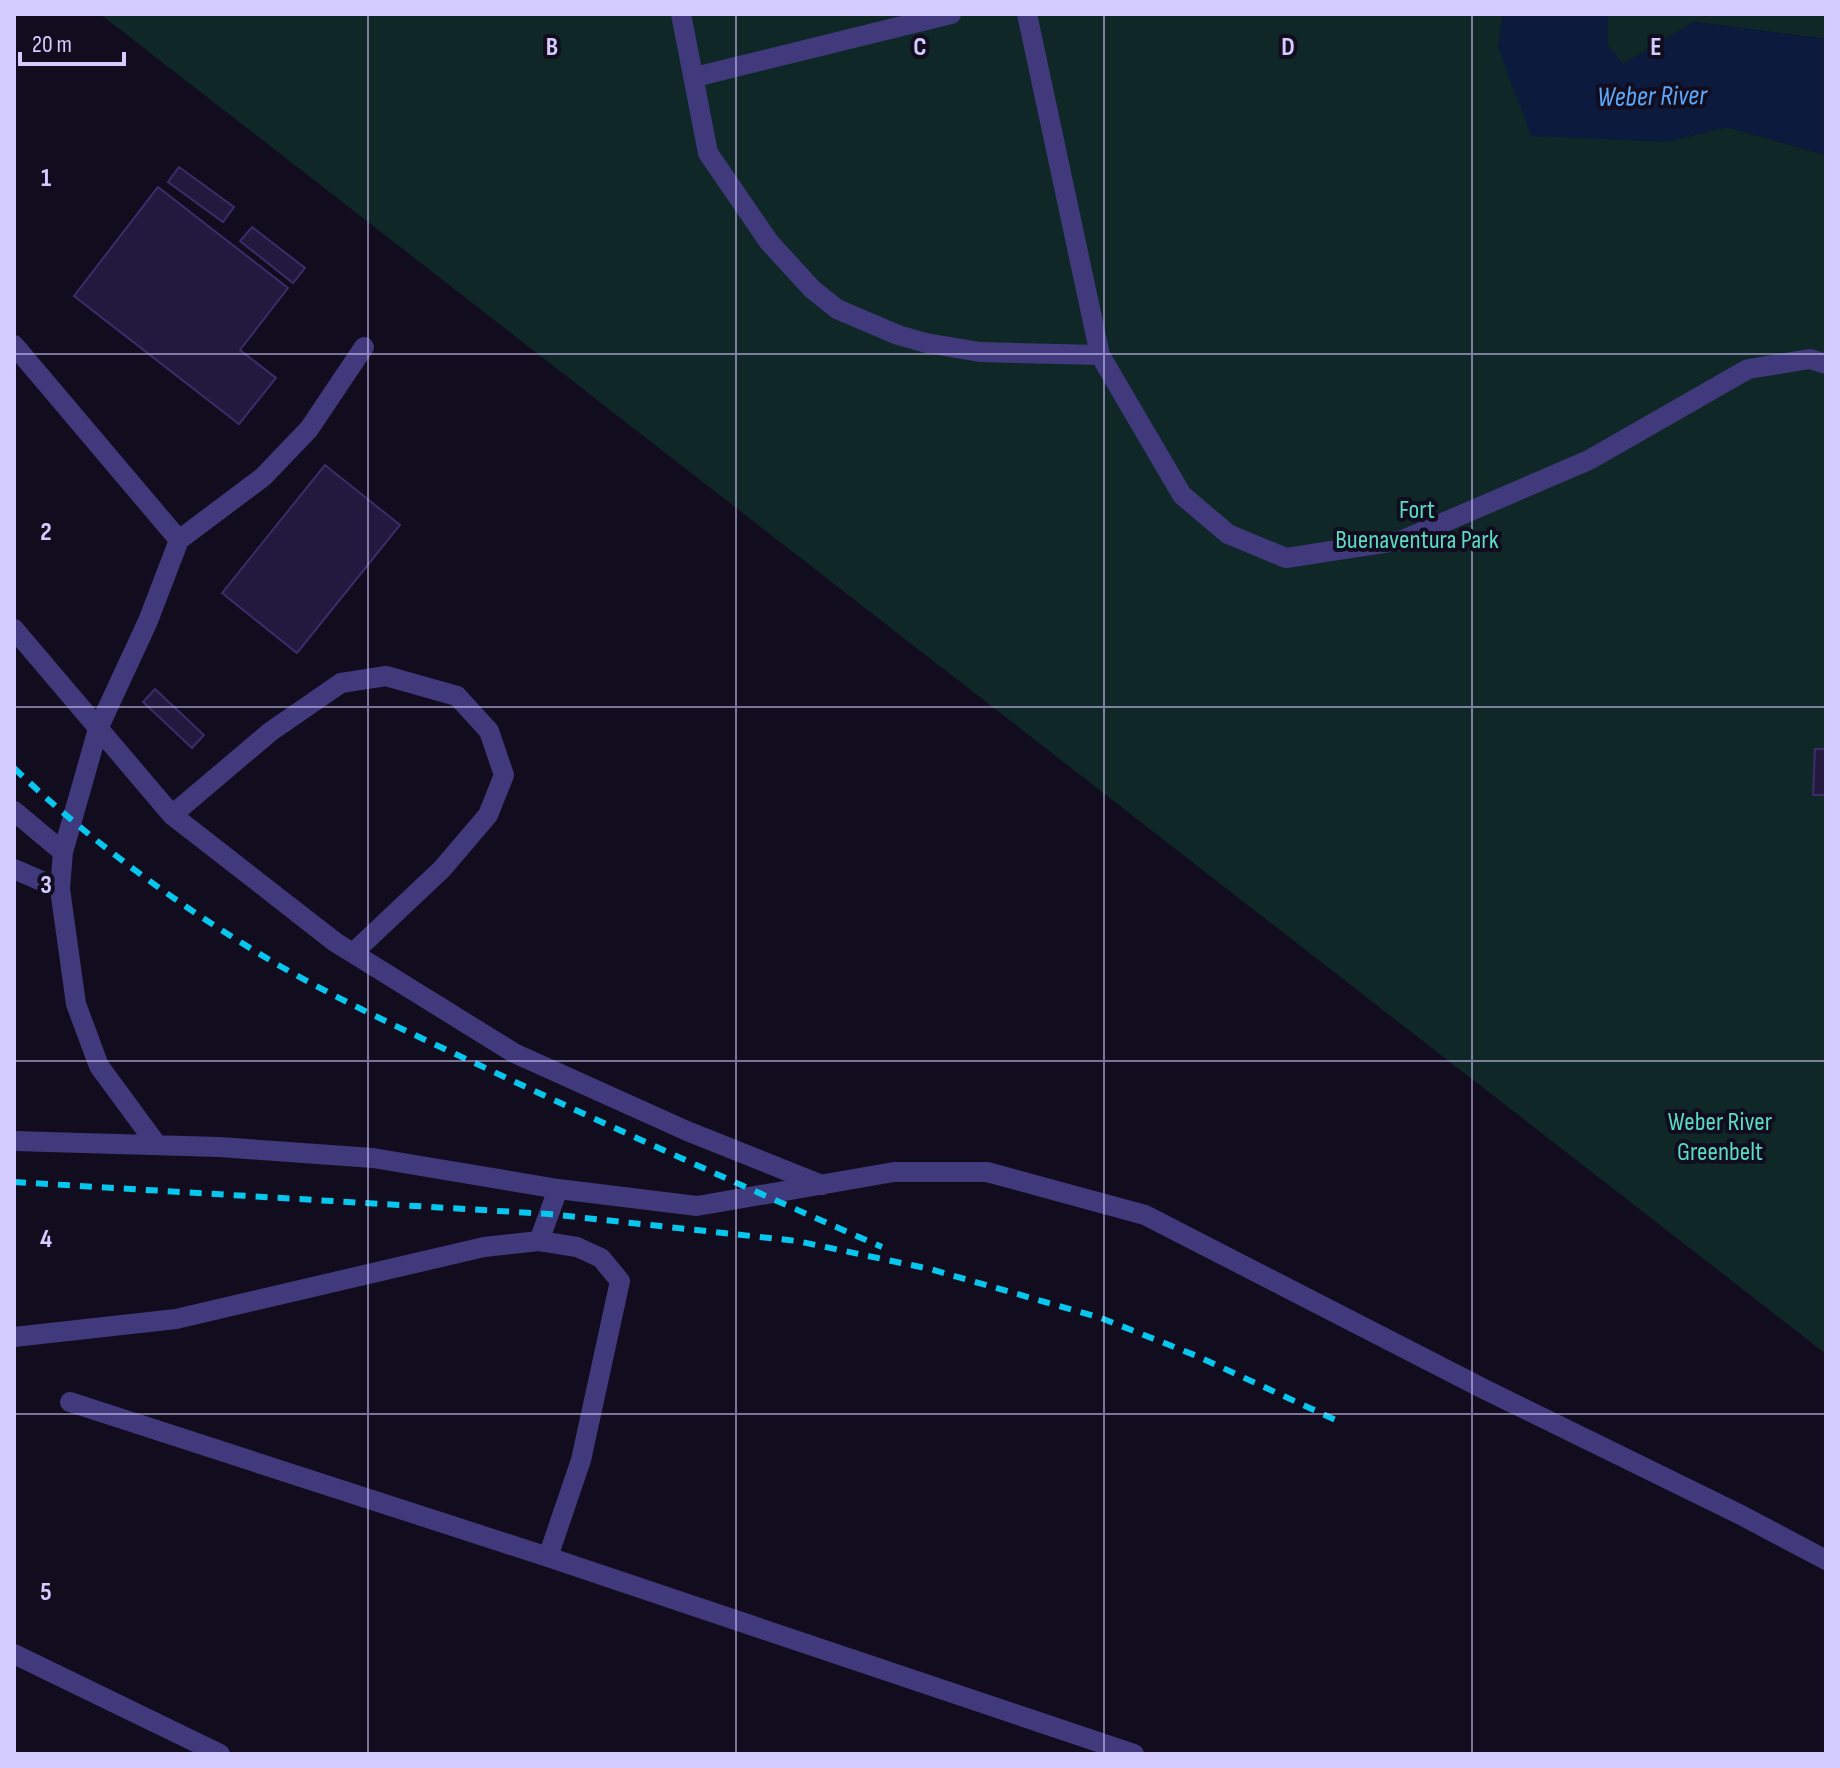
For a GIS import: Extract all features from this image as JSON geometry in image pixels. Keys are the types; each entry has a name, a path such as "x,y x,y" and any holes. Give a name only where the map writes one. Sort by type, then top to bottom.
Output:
{"street":[{"path":"681,14 708,153 769,242 812,289 837,309 898,335 926,343 980,352 1100,355"},
{"path":"695,77 951,14"},
{"path":"1027,14 1100,355 1182,495 1228,534 1286,558 1403,540 1589,460 1748,369 1810,359 1826,364"},
{"path":"14,345 179,540"},
{"path":"157,1145 99,1066 76,1004 60,889 63,852 98,729 148,621 179,540 263,477 309,429 364,347"},
{"path":"14,629 172,815 335,942 514,1053 687,1131 822,1185"},
{"path":"172,815 270,732 341,683 386,676 457,696 489,731 504,775 488,815 442,869 353,953"},
{"path":"14,811 63,852"},
{"path":"14,869 60,889"},
{"path":"14,1141 157,1145 373,1158 558,1189 697,1206 894,1172 987,1172 1145,1215 1826,1560"},
{"path":"539,1241 558,1189"},
{"path":"14,1337 176,1319 484,1247 539,1241 577,1247 601,1258 620,1281 581,1460 548,1557"},
{"path":"70,1402 548,1557 1134,1754"},
{"path":"14,1654 220,1754"}],"green space":[{"name":"Fort Buenaventura Park","path":"100,14 1503,14 1498,48 1667,142 1727,127 1826,155 1826,1354"},
{"path":"1608,14 1826,14 1826,39 1694,22 1623,64 1608,46"}],"water":[{"name":"Weber River","path":"1503,14 1608,14 1608,46 1623,64 1694,22 1826,39 1826,155 1727,127 1667,142 1531,136 1498,47"}],"building":[{"path":"179,167 234,207 223,222 168,182"},
{"path":"158,187 288,288 240,350 276,378 239,424 74,296"},
{"path":"252,227 305,268 293,283 240,241"},
{"path":"325,465 400,525 297,653 222,593"},
{"path":"155,689 204,735 192,748 143,702"},
{"path":"1815,749 1826,749 1826,795 1813,795"}],"railway":[{"path":"14,768 141,875 210,923 308,982 559,1102 882,1247"},
{"path":"14,1182 549,1214 797,1241 930,1269 1101,1318 1197,1356 1342,1423"}],"park label":[{"name":"Weber River Greenbelt","path":"1720,1136"}]}
